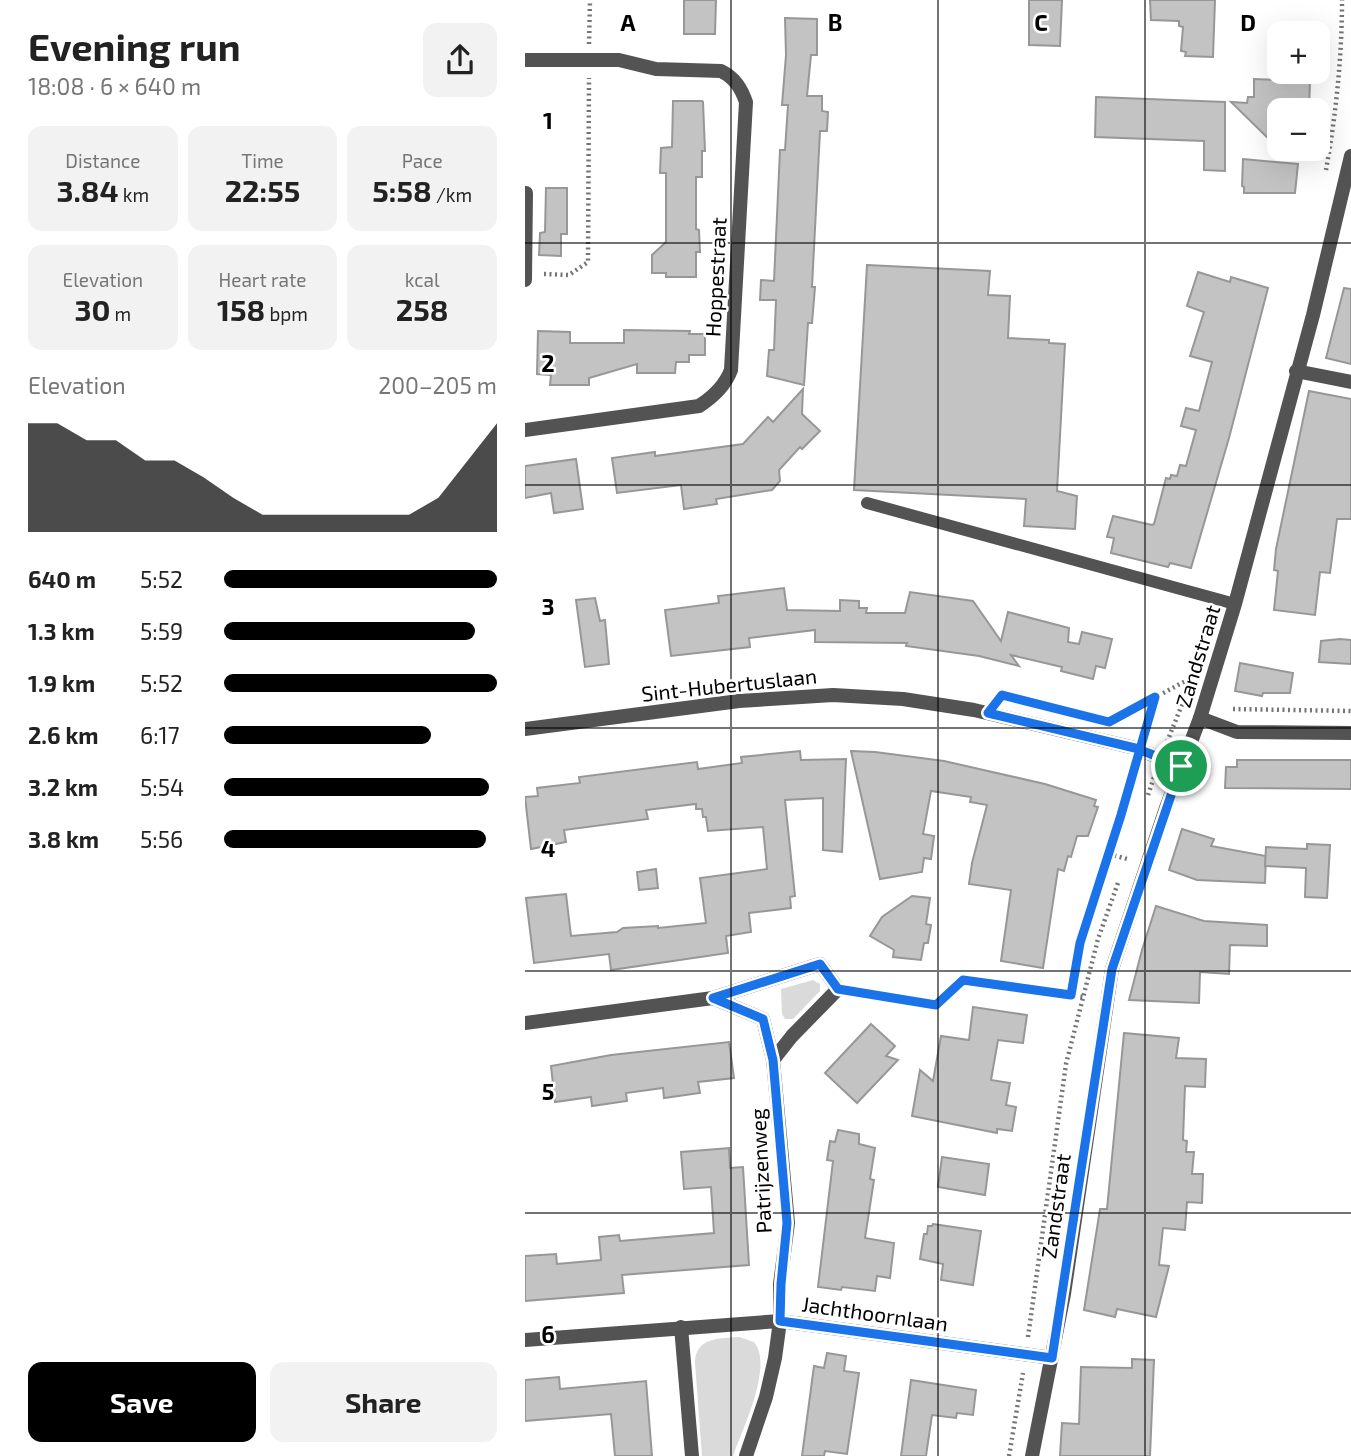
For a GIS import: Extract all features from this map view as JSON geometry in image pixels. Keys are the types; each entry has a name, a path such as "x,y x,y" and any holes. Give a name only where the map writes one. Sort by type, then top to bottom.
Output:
{"street":[{"name":"Hoppestraat","path":"525,60 624,61 656,69 721,71 729,75 741,89 746,102 731,370 726,382 699,406 525,430"},
{"name":"Zandstraat","path":"1032,1456 1065,1282 1112,969 1205,701 1235,604 1335,230 1351,156"},
{"path":"525,280 526,193"},
{"path":"1296,370 1351,382"},
{"name":"Sint-Hubertuslaan","path":"525,729 739,701 833,695 903,699 974,710 1140,750 1181,766"},
{"path":"1199,718 1237,732 1351,733"},
{"path":"525,1023 713,998 820,964 838,989 792,1036 773,1060"},
{"name":"Patrijzenweg","path":"713,998 763,1019 773,1060 787,1223 780,1321 766,1397 746,1456"},
{"name":"Jachthoornlaan","path":"525,1340 780,1321 1052,1358"},
{"path":"681,1327 692,1456"}],"lane":[{"path":"867,503 1235,604"}],"path":[{"path":"525,274 569,275 588,262 590,0"},
{"path":"1109,722 1191,678"},
{"path":"1071,995 1080,943 1155,697"},
{"path":"1205,701 1230,709 1351,711"},
{"path":"1109,854 1127,859"},
{"path":"838,989 936,1005 963,980 1083,997"}],"shaded area":[{"path":"813,980 820,984 820,991 793,1019 785,1019 782,1014 781,989"},
{"path":"739,1337 754,1342 759,1353 759,1382 749,1415 733,1456 702,1456 696,1355 709,1341"}],"building":[{"path":"684,0 716,0 715,34 684,34"},
{"path":"1029,0 1062,0 1060,46 1029,45"},
{"path":"1150,0 1215,0 1213,57 1185,56 1186,52 1181,51 1183,27 1179,26 1179,21 1151,20"},
{"path":"785,18 817,19 817,55 811,55 807,96 822,96 822,111 828,112 827,131 820,131 812,287 815,287 812,323 808,323 804,385 767,376 769,350 774,350 776,300 760,300 761,280 774,281 780,150 785,150 788,105 782,105 786,55"},
{"path":"1254,79 1267,79 1267,84 1310,84 1309,98 1267,98 1267,137 1231,102 1247,103 1248,97 1254,97"},
{"path":"1096,97 1225,102 1225,171 1204,170 1204,141 1095,137"},
{"path":"673,101 703,102 705,151 702,151 702,177 696,177 696,229 699,230 700,252 696,252 696,277 666,277 666,273 652,273 652,255 666,242 666,173 660,173 661,148 672,147"},
{"path":"1243,159 1298,164 1295,193 1244,193"},
{"path":"546,188 567,188 567,234 561,234 561,256 539,255 540,233 545,232"},
{"path":"867,265 990,271 988,295 1010,296 1008,338 1049,340 1049,343 1065,344 1057,491 1077,496 1075,529 1024,526 1026,499 854,490"},
{"path":"1198,272 1230,282 1231,277 1268,288 1229,438 1191,568 1170,563 1168,567 1111,553 1114,538 1107,537 1113,516 1154,524 1166,478 1177,476 1180,465 1186,466 1196,430 1181,426 1186,408 1199,411 1212,362 1190,356 1204,312 1187,306"},
{"path":"1344,288 1351,289 1351,364 1326,358"},
{"path":"624,330 690,331 689,334 705,334 705,355 689,355 689,362 676,362 675,373 637,373 637,364 589,378 589,385 550,385 551,375 537,374 538,331 570,332 570,343 624,343"},
{"path":"803,389 802,414 820,431 802,449 800,447 779,470 780,481 772,490 716,499 717,504 684,509 681,485 617,493 612,458 655,452 655,456 743,444 768,417 773,422"},
{"path":"1309,391 1351,399 1351,519 1337,519 1330,573 1320,572 1315,615 1274,610 1278,571 1274,570 1276,549"},
{"path":"576,459 583,509 554,513 551,493 525,498 525,466"},
{"path":"784,588 787,610 840,611 840,600 859,601 859,608 867,608 866,613 905,613 910,592 973,601 1001,641 1008,612 1069,628 1068,642 1079,644 1082,632 1112,639 1105,668 1096,666 1093,679 1061,671 1062,667 1011,655 1019,666 979,656 906,646 907,643 815,642 815,630 749,638 750,647 671,656 665,610 719,603 718,596"},
{"path":"595,598 600,621 605,620 609,664 585,667 576,600"},
{"path":"1351,640 1351,664 1319,662 1321,641"},
{"path":"1240,663 1293,673 1290,693 1263,693 1262,696 1235,691"},
{"path":"800,751 801,760 846,759 842,852 823,850 823,798 785,800 795,896 790,897 791,908 749,913 751,932 726,936 728,953 611,970 609,954 534,963 526,898 566,894 571,936 617,932 623,928 658,928 706,923 700,878 767,869 763,827 708,831 706,817 703,817 702,809 696,809 696,804 646,810 648,819 564,830 566,842 531,849 525,797 538,796 537,788 580,783 579,777 697,762 698,769 742,763 741,757"},
{"path":"851,751 944,761 1045,784 1096,800 1094,806 1098,807 1088,836 1077,836 1064,871 1058,869 1043,968 1001,961 1011,890 969,884 987,805 970,802 971,797 931,791 923,834 934,836 931,859 924,858 922,872 880,879"},
{"path":"1237,760 1351,760 1351,789 1225,788 1226,767 1237,767"},
{"path":"1182,829 1214,839 1211,846 1266,856 1265,883 1197,880 1169,870"},
{"path":"1307,844 1330,845 1327,898 1305,897 1306,868 1265,866 1266,847 1307,849"},
{"path":"656,869 658,888 639,890 637,872"},
{"path":"912,896 930,898 926,924 931,925 921,960 893,957 894,950 870,936 882,917"},
{"path":"1156,906 1204,921 1267,925 1267,946 1230,945 1229,974 1200,972 1199,1003 1129,1000"},
{"path":"973,1007 1027,1015 1023,1043 998,1040 991,1080 1010,1083 1006,1105 1016,1107 1012,1131 997,1129 997,1133 912,1116 920,1070 933,1081 941,1036 969,1040"},
{"path":"871,1024 895,1046 886,1056 898,1060 857,1103 825,1073"},
{"path":"1124,1033 1179,1038 1176,1058 1206,1059 1205,1087 1185,1086 1183,1140 1187,1141 1186,1152 1194,1152 1192,1174 1203,1174 1202,1203 1187,1202 1185,1230 1163,1228 1159,1265 1169,1266 1156,1317 1117,1309 1115,1317 1084,1310 1100,1209 1107,1209"},
{"path":"729,1042 734,1078 698,1082 700,1093 664,1098 663,1088 626,1093 627,1101 592,1106 591,1097 555,1102 551,1066 611,1055"},
{"path":"838,1130 859,1134 859,1144 875,1148 870,1179 874,1180 865,1238 894,1243 890,1278 877,1276 875,1291 818,1287 833,1161 827,1160 830,1141 835,1142"},
{"path":"729,1148 730,1168 743,1167 749,1265 622,1275 624,1293 525,1301 525,1256 556,1254 557,1264 601,1260 599,1237 619,1235 620,1241 714,1233 711,1187 684,1189 681,1152"},
{"path":"942,1157 989,1164 985,1195 938,1187"},
{"path":"933,1224 981,1231 973,1285 941,1280 943,1264 920,1259 924,1234 927,1234 928,1226"},
{"path":"827,1353 846,1356 844,1371 859,1373 847,1454 825,1451 824,1456 802,1456 814,1366 824,1368"},
{"path":"1132,1359 1154,1360 1150,1456 1060,1456 1062,1423 1079,1424 1081,1367 1132,1368"},
{"path":"559,1377 560,1389 646,1381 652,1456 615,1456 611,1414 525,1421 525,1380"},
{"path":"911,1380 976,1390 973,1415 957,1413 956,1418 932,1415 926,1456 901,1456"}],"route":[{"path":"1181,766 1112,969 1052,1358 780,1321 787,1223 773,1060 763,1019 713,998 820,964 838,989 936,1005 963,980 1071,995 1080,943 1121,815 1140,750 1155,697 1109,722 1002,695 988,713 1135,748 1140,750 1160,758 1181,766"}]}
